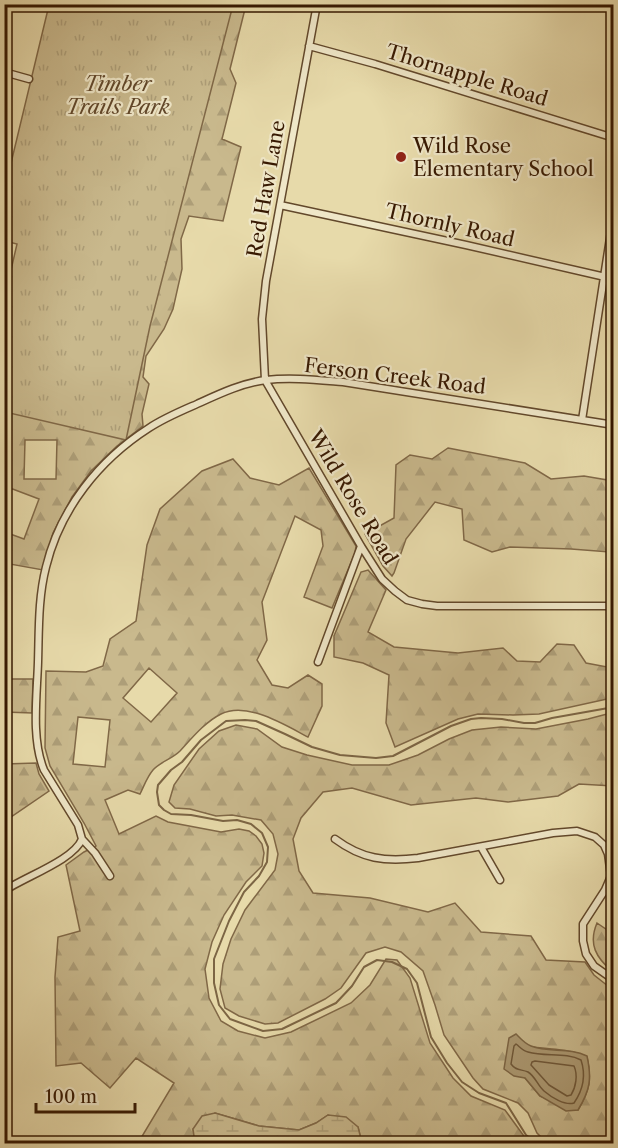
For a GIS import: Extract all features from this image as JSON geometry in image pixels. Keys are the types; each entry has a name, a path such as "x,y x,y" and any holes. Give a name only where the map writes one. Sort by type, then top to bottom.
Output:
{"street":[{"name":"Red Haw Lane","path":"265,380 261,319 266,281 317,4"},
{"name":"Thornapple Road","path":"309,46 375,63 614,138"},
{"path":"4,72 29,79"},
{"name":"Thornly Road","path":"280,205 466,244 614,279"},
{"path":"582,420 614,212"},
{"name":"Ferson Creek Road","path":"110,876 95,853 82,839 78,825 40,761 37,710 39,613 46,567 68,513 97,471 125,445 166,418 236,388 265,380 304,379 343,382 614,425"},
{"name":"Wild Rose Road","path":"265,380 382,579 407,600 437,606 614,606"},
{"path":"318,662 361,546"},
{"path":"335,839 356,852 397,861 553,833 577,831 595,837 611,853 611,876 605,890 583,924 583,941 586,954 594,966 614,980"},
{"path":"4,891 66,856 78,846 82,839"},
{"path":"481,847 500,880"}],"green space":[{"name":"Timber Trails Park","path":"49,5 233,5 150,326 126,440 5,412 5,296 17,244 5,241 5,188"},
{"path":"221,5 246,5 230,69 236,83 222,139 241,147 223,221 189,216 181,239 182,269 173,309 164,329 146,356 143,377 149,384 142,414 143,426 117,446 91,471 72,497 53,533 43,570 4,563 5,532 24,539 39,499 10,488 5,503 4,424 7,414 15,406","holes":["25,440 57,440 56,479 24,479"]},
{"path":"448,448 525,463 551,479 584,476 613,481 613,547 610,552 510,547 492,552 464,540 462,509 435,502 406,539 392,576 383,566 365,534 394,518 396,465 410,455 432,459"},
{"path":"233,459 250,478 279,485 309,468 356,546 332,608 304,597 323,546 321,530 295,516 262,602 267,640 257,660 272,685 288,688 308,675 322,684 322,706 308,737 254,712 231,711 215,717 177,754 153,770 140,794 128,790 105,800 119,834 156,816 168,822 221,832 239,829 249,831 262,844 264,853 262,866 246,882 224,915 212,942 205,969 209,998 221,1021 238,1031 265,1038 291,1032 351,1003 370,985 386,959 397,960 410,978 430,1043 453,1078 471,1096 505,1110 529,1143 362,1143 358,1127 328,1115 299,1130 259,1126 215,1113 193,1129 195,1143 138,1143 174,1083 136,1058 110,1088 81,1063 56,1066 55,977 58,937 80,931 66,865 96,846 50,766 45,748 46,671 86,672 103,666 110,639 136,621 147,545 160,509 202,471","holes":["149,668 177,693 151,722 123,698","78,717 110,720 105,767 73,764"]},
{"path":"368,570 386,590 368,632 394,647 458,653 503,648 517,661 540,662 557,644 574,645 586,663 613,668 613,700 607,699 539,714 478,714 458,719 395,747 386,723 389,675 363,663 334,657 334,636 361,572"},
{"path":"5,679 33,679 32,713 5,712"},
{"path":"607,714 613,715 613,786 579,784 558,796 508,802 476,798 411,805 352,788 323,792 301,818 293,839 299,871 313,893 370,898 428,912 455,903 481,932 531,936 546,960 585,962 594,975 613,990 613,1143 547,1143 537,1133 528,1113 518,1103 483,1089 444,1035 423,971 401,952 385,947 366,953 341,988 325,999 278,1023 265,1024 239,1016 225,1008 220,989 223,964 231,939 245,910 275,870 278,854 273,834 261,820 232,815 216,816 190,809 175,808 169,802 174,785 199,749 219,731 236,725 257,729 282,747 307,755 352,765 389,765 418,755 472,730 501,727 536,729","holes":["528,1046 566,1051 587,1057 589,1084 578,1110 540,1096 525,1078"]},
{"path":"36,763 39,774 49,791 5,821 5,764"},
{"path":"597,923 613,934 613,972 595,950 593,938"},
{"path":"215,1113 259,1126 299,1130 328,1115 346,1117 358,1127 362,1143 195,1143 193,1129 202,1116"}],"water":[{"path":"516,1034 531,1046 587,1056 589,1084 578,1110 566,1111 540,1096 525,1078 514,1076 504,1069 509,1038"}],"waterway":[{"path":"538,1144 526,1135 506,1103 479,1093 462,1082 431,1037 417,983 407,969 392,962 377,960 364,967 352,986 336,1003 282,1029 263,1031 230,1019 219,1005 214,983 214,959 229,921 244,892 259,876 267,862 268,847 262,833 251,824 237,820 223,821 171,814 159,805 158,785 201,740 226,721 256,721 312,747 340,755 376,758 393,756 451,726 471,719 502,719 535,723 614,707"}],"place":[{"name":"Wild Rose Elementary School","path":"401,157"}]}
